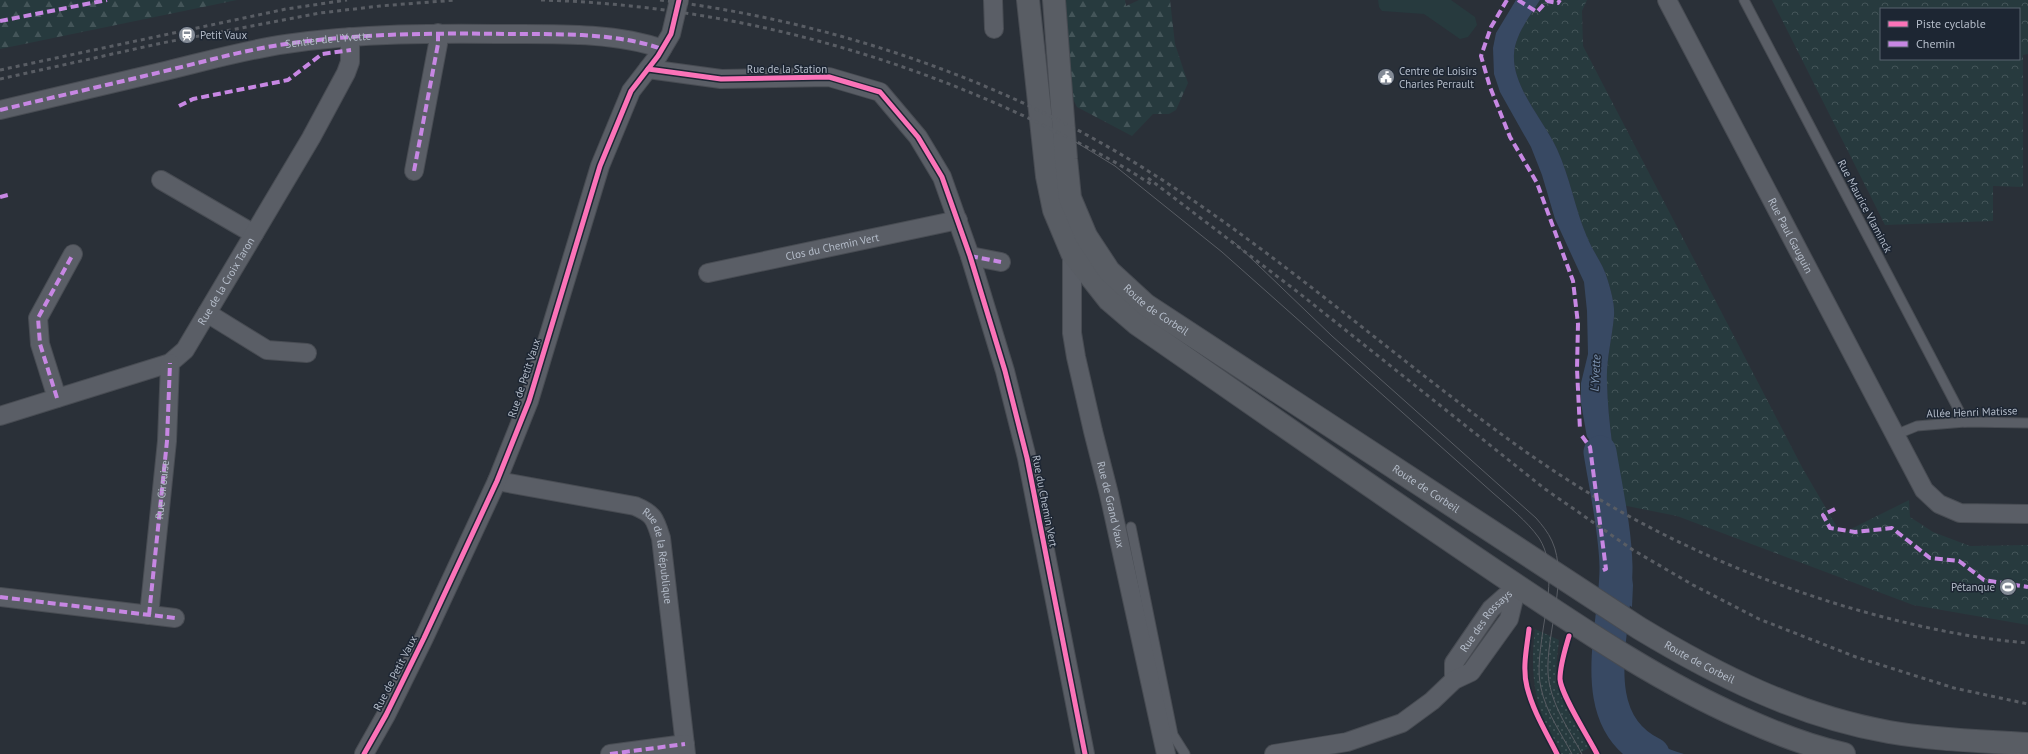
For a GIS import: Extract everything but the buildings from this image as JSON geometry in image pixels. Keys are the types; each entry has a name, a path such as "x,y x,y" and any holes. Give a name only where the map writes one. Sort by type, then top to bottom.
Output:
{"main road":[{"name":"Route de Corbeil","path":"1028,0 1047,176 1054,210 1072,253 1109,300 1137,324 1517,586 1631,661 1712,705 1770,730 1844,754"},
{"name":"Route de Corbeil","path":"1054,0 1070,198 1086,236 1109,271 1146,305 1639,628 1691,659 1736,683 1841,721 1889,732 2028,744"},
{"path":"1517,586 1532,559"}],"street":[{"name":"Rue de Petit Vaux","path":"364,754 386,715 424,638 497,481 529,401 600,166 631,91 662,49 674,26 679,0"},
{"path":"992,0 994,29"},
{"name":"Rue Paul Gauguin","path":"1667,0 1924,490 1939,504 1960,513 2028,514"},
{"name":"Sentier de l'Yvette","path":"0,110 243,51 287,44 350,37 438,33 536,34 599,37 645,43 662,49"},
{"path":"414,170 438,44 438,33"},
{"name":"Rue de la Croix Taron","path":"0,416 170,363 185,350 311,138 346,72 350,62 350,37"},
{"name":"Rue de la Station","path":"648,69 721,80 828,77 880,92 918,137 942,177 970,256"},
{"path":"161,180 254,234"},
{"name":"Clos du Chemin Vert","path":"708,273 958,220"},
{"name":"Rue de Grand Vaux","path":"1072,253 1072,333 1076,357 1092,432 1109,494 1166,754"},
{"path":"57,398 40,344 38,318 73,254"},
{"path":"970,256 1001,262"},
{"name":"Rue du Chemin Vert","path":"970,256 1005,371 1027,458 1085,754"},
{"path":"207,313 268,350 307,353"},
{"name":"Rue Girouise","path":"149,615 167,441 170,363"},
{"name":"Rue de la République","path":"497,481 635,506 649,512 656,523 661,538 685,749"},
{"name":"Rue des Rossays","path":"1274,754 1347,742 1402,723 1432,701 1454,680 1471,672 1509,619 1517,586"},
{"path":"0,597 175,618"},
{"path":"610,754 685,749"}],"lane":[{"name":"Rue Maurice Vlaminck","path":"1744,0 1964,422"},
{"name":"Allée Henri Matisse","path":"1895,435 1918,426 1964,422 2028,422"},
{"path":"1131,527 1173,735 1185,754"}],"green space":[{"path":"0,0 237,0 0,49"},
{"path":"1063,0 1125,0 1126,6 1139,0 1170,0 1175,44 1188,83 1176,110 1169,114 1153,114 1132,136 1077,107 1069,91"},
{"path":"1378,0 1451,0 1475,17 1477,25 1468,37 1460,39 1424,14 1382,11 1379,7"},
{"path":"1540,0 1587,0 1582,11 1583,46 1803,469 1841,534 1909,500 1910,517 1933,532 1970,546 2028,545 2028,625 1913,605 1677,516 1622,505 1612,444 1608,398 1607,366 1614,316 1614,307 1611,294 1604,269 1589,243 1562,160 1551,138 1523,91 1515,66 1514,54 1517,40"},
{"path":"1772,0 2028,0 2028,54 2023,55 2023,187 1993,186 1993,221 1885,225"},
{"name":"Pétanque","path":"1990,577 2028,581 2028,596 1988,592"},
{"path":"1535,629 1559,640 1556,668 1558,686 1569,714 1589,748 1578,754 1560,754 1545,723 1536,694 1534,679 1533,647"}],"water":[{"path":"1516,0 1540,0 1520,33 1515,47 1515,66 1518,79 1523,91 1551,138 1562,160 1589,243 1604,269 1614,307 1607,374 1612,444 1622,505 1596,489 1581,403 1581,383 1588,354 1587,311 1584,282 1555,219 1542,175 1531,147 1500,92 1494,74 1493,48 1496,33"},
{"path":"1603,539 1629,554 1633,585 1632,607 1607,590 1608,575"},
{"path":"1597,666 1618,679 1626,706 1639,727 1647,736 1670,749 1684,754 1634,754 1620,741 1607,725 1595,697 1594,688"}],"pier":[{"path":"1585,434 1594,446 1600,494 1594,490"},
{"path":"1602,537 1606,539 1611,573 1606,573 1601,539"}],"waterway":[{"name":"L'Yvette","path":"1600,452 1612,523 1616,566 1609,643 1608,670 1610,696 1617,719 1631,739 1653,754"}],"tram line":[{"path":"1074,141 1115,166 1222,252 1511,509 1539,538 1548,561 1549,573 1548,599 1540,656 1540,682 1546,705 1572,754"},
{"path":"1233,241 1332,336 1536,518 1547,532 1557,556 1558,572 1556,606 1548,657 1549,684 1560,715 1582,754"}],"railway":[{"path":"0,70 286,9 347,0"},
{"path":"0,79 162,43 320,13 380,6 456,0"},
{"path":"541,0 608,4 674,11 739,22 804,37 868,55 931,77 993,102 1091,149 1152,185"},
{"path":"660,0 721,9 844,37 904,56 964,78 1022,102 1078,130 1132,161 1184,194 1284,266 1479,418 1529,454 1566,479 1642,523 1722,562 1847,607 1936,630 1982,638 2028,643"},
{"path":"1148,178 1299,293 1545,489 1633,550 1693,585 1759,619 1856,657 1954,688 2028,704"}],"marked path":[{"path":"0,21 107,0"},
{"path":"1507,0 1491,27 1481,56 1490,87 1510,137 1537,183 1573,281 1578,324 1577,369 1580,430"},
{"path":"1518,0 1537,12 1547,1 1558,3 1560,0"},
{"path":"414,171 438,44 438,33"},
{"path":"0,110 224,56 314,40 427,34 569,35 608,37 662,49"},
{"path":"179,106 193,99 288,80 322,54 351,50"},
{"path":"0,197 8,195"},
{"path":"57,398 40,344 38,318 73,254"},
{"path":"970,256 1001,262"},
{"path":"149,615 167,441 170,363"},
{"path":"1582,436 1590,447 1606,569 1601,571"},
{"path":"1835,509 1823,515 1830,528 1855,532 1892,528 1930,558 1959,561 1984,580 2028,587"},
{"path":"0,597 175,618"},
{"path":"610,754 685,744"}],"cycle path":[{"path":"364,754 386,715 424,638 497,481 529,401 600,166 631,91 658,56 671,34 679,0"},
{"path":"648,69 721,79 829,77 880,92 918,137 942,177 970,256 1005,371 1027,458 1085,754"},
{"path":"1529,629 1525,665 1527,687 1536,713 1557,754"},
{"path":"1569,636 1563,658 1560,679 1570,706 1597,754"}],"place":[{"name":"Petit Vaux","path":"187,35"},
{"name":"Centre de Loisirs Charles Perrault","path":"1386,77"},
{"name":"Pétanque","path":"2008,587"}]}
